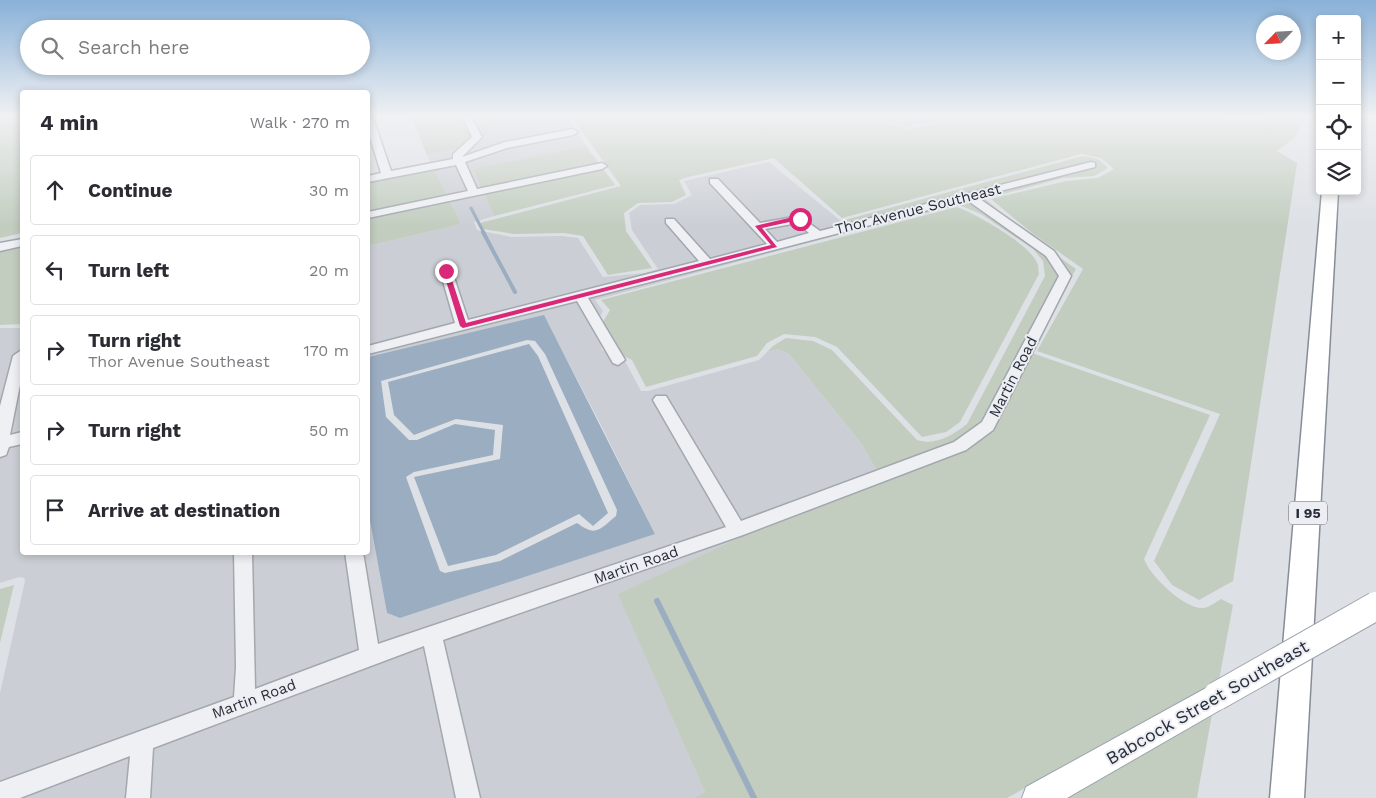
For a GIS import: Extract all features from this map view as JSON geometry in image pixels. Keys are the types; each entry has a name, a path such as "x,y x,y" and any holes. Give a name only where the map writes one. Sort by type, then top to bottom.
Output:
{"highway":[{"name":"I 95","path":"1287,798 1330,195"}],"main road":[{"name":"Babcock Street Southeast","path":"1037,798 1376,606"}],"street":[{"path":"380,153 387,175"},
{"path":"460,153 457,156 474,193"},
{"path":"370,179 459,161 481,153"},
{"name":"Thor Avenue Southeast","path":"370,349 1091,165"},
{"path":"370,215 602,166"},
{"path":"714,181 775,246"},
{"name":"Martin Road","path":"0,794 370,656 737,530 960,446 988,426 1065,276 1050,254 968,196"},
{"path":"758,227 793,218 800,219 818,235"},
{"path":"670,222 706,264"},
{"path":"0,247 20,243"},
{"path":"446,271 463,326"},
{"path":"581,296 618,360"},
{"path":"20,356 2,428 1,446 20,439"},
{"path":"661,400 737,530"},
{"path":"243,555 244,702"},
{"path":"354,555 370,656"},
{"path":"432,635 468,798"},
{"path":"138,798 142,741"}],"shaded area":[{"path":"435,153 550,153 473,169 494,216 474,222 477,230 511,237 562,236 578,238 603,277 645,273 658,269 632,230 629,213 640,205 674,204 692,195 684,181 769,162 853,231 595,300 603,311 595,325 602,350 626,363 641,391 648,391 759,360 767,352 778,349 789,354 861,443 881,478 760,528 619,594 705,792 693,798 0,798 0,693 25,581 24,578 19,577 0,583 0,328 20,328 20,555 370,555 370,521 387,613 400,618 655,534 544,316 370,357 370,246 461,224 427,155"}],"green space":[{"path":"0,153 20,153 20,233 0,238"},
{"path":"550,153 591,153 615,185 494,216 473,169"},
{"path":"598,153 1281,153 1297,163 1233,581 1199,600 1172,585 1154,561 1220,414 1037,351 1083,269 1032,233 991,199 1066,181 1098,178 1114,169 1101,158 1081,154 842,218 774,158 688,177 679,180 686,195 672,202 638,203 624,213 626,231 652,268 608,275 583,236 564,233 514,234 483,229 480,223 621,186"},
{"path":"1083,156 1098,159 1108,168 1094,176 1063,178 985,199 1027,234 1076,269 1031,349 1032,353 1210,415 1144,559 1161,583 1187,604 1204,608 1211,606 1221,599 1233,605 1219,680 1007,798 693,798 705,792 618,594 760,528 881,478 861,443 789,354 778,349 767,352 786,338 813,341 832,350 917,440 930,442 944,438 967,424 1045,276 1043,261 1033,249 981,214 959,205 853,231 841,221"},
{"path":"432,165 461,224 370,246 370,177"},
{"path":"957,207 977,216 1014,239 1033,256 1038,266 1039,274 960,422 946,432 922,437 837,347 815,337 784,334 767,343 757,356 646,387 632,360 609,349 601,325 610,310 601,300"},
{"path":"20,246 20,324 0,325 0,250"},
{"path":"14,585 0,643 0,589"},
{"path":"1212,714 1197,798 1067,798"}],"water":[{"path":"544,315 655,534 400,618 387,613 370,521 370,357","holes":["527,340 535,341 545,354 617,510 616,516 601,528 593,531 577,523 500,561 445,573 440,571 406,477 414,472 493,455 495,430 455,424 417,440 409,440 386,417 381,381"]},
{"path":"529,344 538,356 608,513 593,526 579,514 496,555 448,566 414,477 500,459 503,425 456,419 414,435 394,415 388,382"}],"waterway":[{"path":"471,208 484,233"},
{"path":"483,232 515,292"},
{"path":"657,601 754,798"}],"route":[{"path":"446,271 463,326 775,246 758,227 793,218 800,219"}]}
